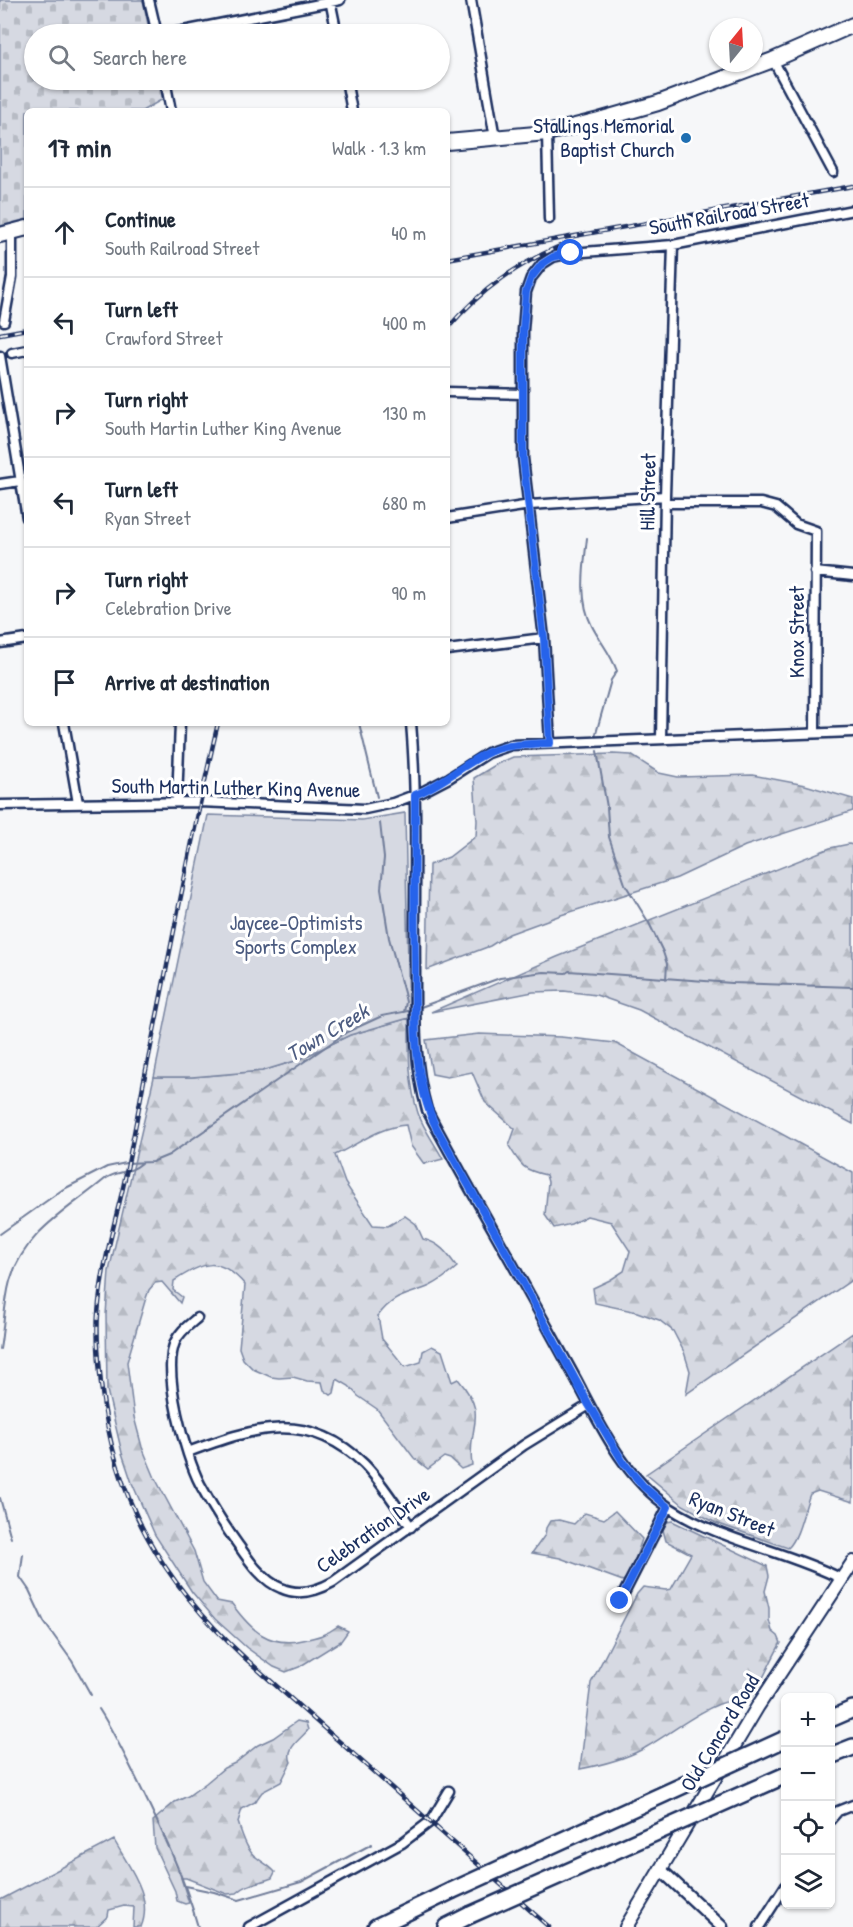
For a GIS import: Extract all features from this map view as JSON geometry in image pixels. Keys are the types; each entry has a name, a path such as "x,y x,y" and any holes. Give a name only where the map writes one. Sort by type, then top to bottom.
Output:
{"highway":[{"path":"835,1717 853,1709"},
{"path":"376,1927 781,1741"},
{"path":"835,1754 853,1747"},
{"path":"446,1927 781,1777"}],"main road":[{"path":"450,142 547,133 658,103 773,60 853,25"},
{"path":"6,234 24,229"},
{"name":"Old Concord Road","path":"626,1927 758,1706 853,1562"}],"street":[{"path":"149,0 155,24"},
{"path":"471,0 495,138"},
{"path":"218,24 334,1 336,24"},
{"path":"773,60 833,172"},
{"path":"167,90 170,108"},
{"path":"348,90 351,108"},
{"path":"547,133 549,219"},
{"name":"South Railroad Street","path":"523,394 523,330 526,292 531,278 542,264 553,257 571,253 673,245 853,210"},
{"path":"4,321 12,277 6,234"},
{"name":"Hill Street","path":"661,739 665,499 673,245"},
{"path":"12,353 24,351"},
{"path":"0,356 24,503"},
{"path":"450,392 523,394 523,458 544,638 550,743"},
{"path":"0,484 20,481"},
{"path":"450,518 530,505 665,499"},
{"name":"Knox Street","path":"665,499 761,503 776,507 796,524 816,531 816,734"},
{"path":"815,572 853,576"},
{"path":"450,650 544,638"},
{"path":"0,643 24,639"},
{"path":"65,726 78,803"},
{"path":"177,802 180,726"},
{"name":"Ryan Street","path":"411,726 415,795 415,1001 419,1075 427,1110 589,1405 632,1474 668,1507 705,1527 793,1557 842,1579"},
{"name":"South Martin Luther King Avenue","path":"0,804 177,802 356,810 383,806 415,795 441,783 494,750 512,745 853,732"},
{"name":"Celebration Drive","path":"197,1318 186,1327 176,1341 172,1355 175,1402 188,1452 199,1482 222,1522 253,1565 273,1585 283,1590 307,1592 321,1589 524,1445 589,1405"},
{"path":"188,1452 253,1430 284,1428 311,1431 340,1444 364,1464 411,1527"},
{"path":"620,1601 668,1507"},
{"path":"249,1927 402,1843 431,1821 449,1791"},
{"path":"835,1815 838,1811 853,1805"},
{"path":"660,1869 722,1927"},
{"path":"759,1927 781,1893"}],"green space":[{"path":"0,0 143,0 148,24 24,24 24,90 161,90 163,99 147,108 24,108 24,220 0,226"},
{"path":"631,755 659,773 678,777 752,775 805,785 853,799 853,811 745,846 677,878 509,934 490,946 427,970 429,865 449,857 476,836 474,778 513,757"},
{"name":"Jaycee-Optimists Sports Complex","path":"405,813 409,1018 350,1035 298,1060 262,1071 192,1077 154,1077 208,815 362,820"},
{"path":"853,845 853,1124 639,1010 596,995 564,991 533,992 431,1012 557,957 830,848"},
{"path":"409,1018 412,1090 418,1113 443,1159 424,1164 411,1146 406,1125 378,1132 335,1155 345,1183 373,1225 388,1226 405,1216 416,1224 423,1239 439,1246 457,1267 430,1286 395,1299 378,1316 382,1339 405,1367 421,1362 423,1351 432,1346 442,1351 452,1382 458,1379 468,1392 475,1413 471,1451 472,1465 461,1469 450,1459 444,1457 428,1469 414,1458 377,1409 337,1379 334,1393 331,1395 324,1390 322,1382 293,1377 271,1377 253,1369 243,1359 239,1348 245,1285 236,1275 219,1266 211,1265 194,1269 174,1281 173,1290 182,1297 180,1303 162,1282 155,1283 149,1290 145,1301 127,1362 134,1417 142,1447 155,1478 194,1551 203,1582 217,1601 232,1604 246,1622 271,1639 291,1642 313,1638 326,1634 338,1626 348,1631 341,1641 299,1667 286,1672 274,1667 247,1648 215,1619 192,1592 155,1535 132,1483 122,1453 107,1390 106,1315 109,1271 154,1077 192,1077 262,1071 298,1060 350,1035"},
{"path":"479,1034 561,1037 615,1043 853,1173 853,1279 686,1394 690,1371 684,1352 673,1331 659,1320 637,1312 595,1303 593,1288 624,1271 630,1251 611,1222 587,1216 571,1224 554,1228 545,1215 548,1182 546,1175 527,1169 517,1158 509,1146 515,1129 485,1102 472,1072 447,1077 432,1074 426,1040"},
{"path":"853,1333 853,1502 818,1491 810,1494 798,1530 788,1548 716,1523 683,1505 646,1474"},
{"path":"615,1511 642,1539 631,1572 623,1581 560,1558 532,1553 545,1535 550,1521 559,1520 574,1524 585,1513 604,1519"},
{"path":"672,1521 767,1566 769,1576 765,1591 769,1620 772,1631 781,1643 749,1701 720,1704 697,1715 634,1754 580,1769 591,1683 637,1594 643,1587 671,1589 691,1554 666,1541 663,1530 667,1522"},
{"path":"297,1721 306,1723 308,1730 292,1748 291,1762 281,1782 262,1792 255,1802 242,1809 238,1822 250,1851 275,1872 272,1878 249,1885 237,1893 227,1894 181,1878 189,1903 177,1901 175,1891 155,1848 153,1821 175,1802 188,1796 224,1768"},
{"path":"114,1840 142,1893 144,1915 141,1927 133,1927 134,1907 124,1906 109,1910 108,1916 96,1927 0,1927 0,1900"}],"waterway":[{"path":"587,538 583,582 585,605 592,626 617,671 611,680 595,737"},
{"path":"360,726 377,797"},
{"path":"597,751 607,807 609,837 625,884 649,923 663,952 667,964 666,979"},
{"path":"380,823 384,858 381,888 389,938 406,1002 404,1012"},
{"name":"Town Creek","path":"418,1008 500,978 544,972 566,973 569,971 732,983 853,987"},
{"name":"Town Creek","path":"0,1234 62,1190 107,1167 126,1163 152,1162 169,1155 347,1032 382,1016 413,1010"},
{"path":"0,1349 10,1281 26,1248 49,1223 105,1179 142,1163"},
{"path":"0,1498 11,1538"},
{"path":"23,1554 20,1577 29,1590 44,1622 72,1661 91,1695"},
{"path":"99,1709 121,1747 165,1838 180,1872 198,1927"},
{"path":"185,1886 239,1900 301,1882 372,1844"}],"railway":[{"path":"450,258 853,186"},
{"path":"450,326 487,289 502,278 533,259 567,243"},
{"path":"0,334 24,330"},
{"path":"217,726 99,1298 97,1331 101,1384 107,1426 117,1465 146,1536 189,1599 216,1630 549,1927"}],"place":[{"name":"Stallings Memorial Baptist Church","path":"686,138"}],"route":[{"path":"571,253 553,257 542,264 531,278 526,292 523,330 523,458 544,638 550,743 512,745 494,750 441,783 415,795 415,1001 419,1075 427,1110 589,1405 623,1462 644,1487 668,1507 620,1601"}]}
